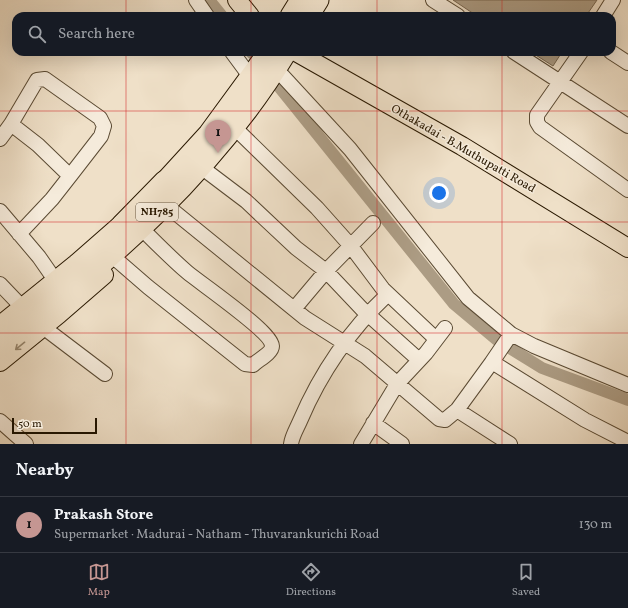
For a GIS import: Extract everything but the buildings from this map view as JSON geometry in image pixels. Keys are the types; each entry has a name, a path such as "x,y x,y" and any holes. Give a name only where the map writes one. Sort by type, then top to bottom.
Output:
{"highway":[{"path":"294,12 301,0"},
{"path":"310,12 318,0"},
{"name":"NH785","path":"0,326 95,250 150,199 209,134 266,56"},
{"name":"NH785","path":"0,344 95,270 152,217 190,178 223,140 255,98 283,56"}],"main road":[{"path":"237,0 247,12"},
{"path":"290,12 297,0"},
{"path":"317,12 324,0"},
{"path":"0,326 100,243 158,187 199,140 249,75 261,56"},
{"path":"0,362 43,327 118,261 172,210 237,130 289,56"},
{"name":"Othakadai - B.Muthupatti Road","path":"303,56 462,146 628,248"}],"street":[{"path":"196,0 204,12"},
{"path":"433,0 452,12"},
{"path":"606,12 613,0"},
{"path":"616,55 628,63"},
{"path":"235,56 249,75"},
{"path":"520,56 628,126"},
{"path":"578,56 537,115 537,122 540,127 628,190"},
{"path":"279,72 350,149 468,298 501,347 585,420 628,442"},
{"path":"0,139 11,124 37,80 41,78 45,79 100,118 104,126 101,136 52,199 19,234"},
{"path":"11,124 38,145 70,176"},
{"path":"237,130 317,208 350,245 388,294 436,340"},
{"path":"205,170 246,201 296,248 326,271 368,314 419,360"},
{"path":"172,210 294,309 345,345 365,356 439,419 445,420 449,418 457,410 501,347"},
{"path":"0,211 40,257 55,280"},
{"path":"294,309 326,271 373,223"},
{"path":"118,261 148,288 245,364 253,365 270,351 272,346 270,340 250,320 186,271 147,234"},
{"path":"0,284 22,307"},
{"path":"291,444 309,401 345,345 368,314 388,294"},
{"path":"43,327 105,374"},
{"path":"361,444 397,384 445,328"},
{"path":"501,347 534,346 628,385"},
{"path":"457,410 510,444"},
{"path":"0,421 26,444"},
{"path":"373,423 402,444"}],"shaded area":[{"path":"453,0 597,0 589,12 471,12"},
{"path":"537,56 559,56 553,66"}],"waterway":[{"path":"209,0 219,12"},
{"path":"280,88 454,304 497,340 542,368 628,400"}],"place":[{"name":"Prakash Store","path":"218,153"}]}
